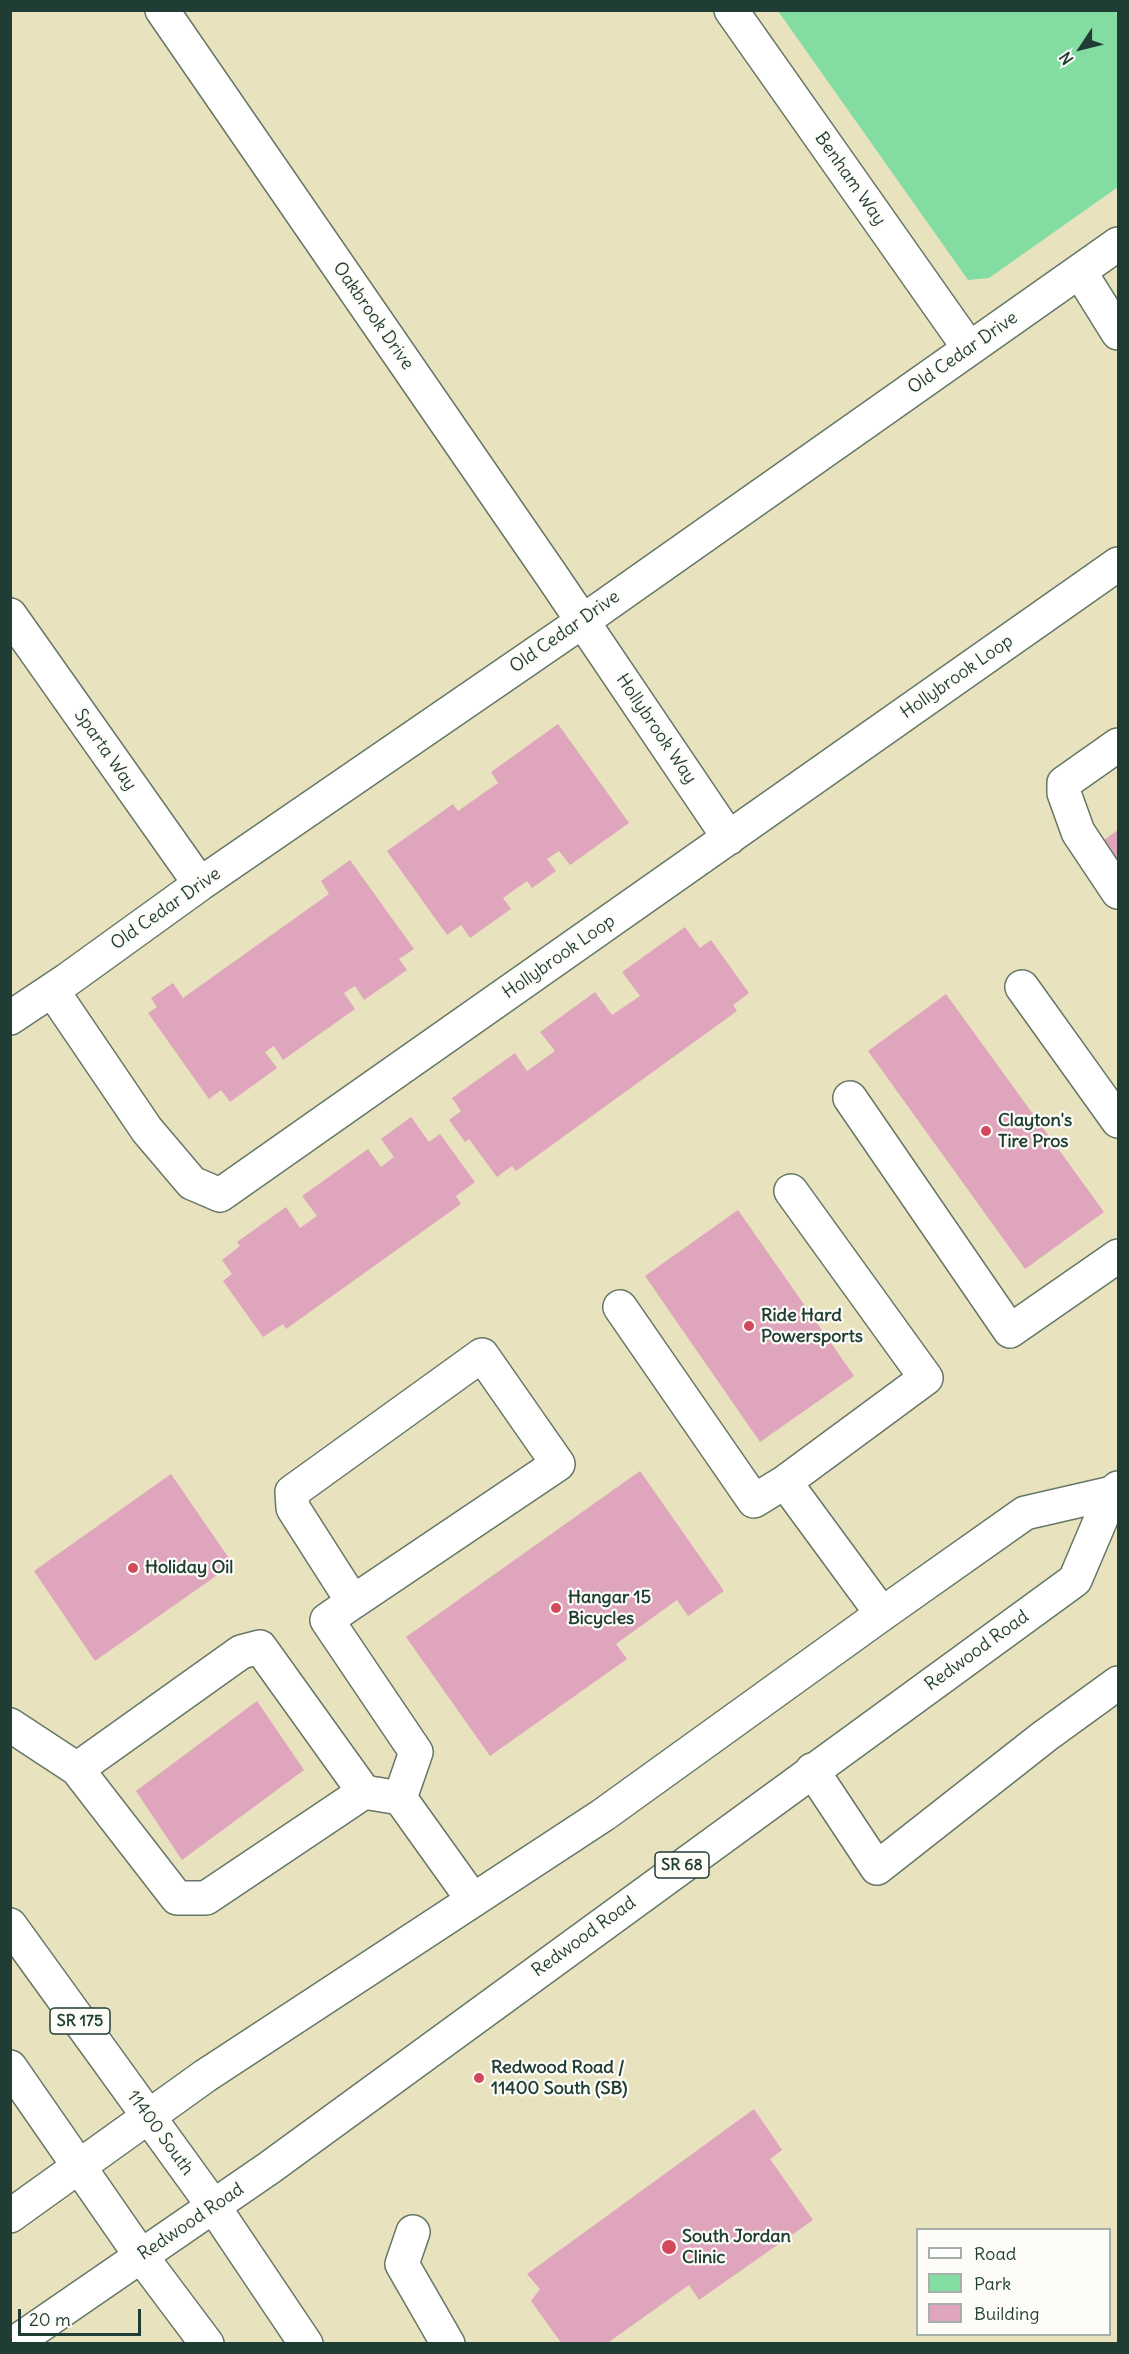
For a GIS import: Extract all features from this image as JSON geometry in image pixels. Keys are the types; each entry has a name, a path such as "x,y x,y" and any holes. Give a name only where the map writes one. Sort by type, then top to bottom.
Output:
{"street":[{"name":"Oakbrook Drive","path":"162,10 583,621"},
{"name":"Benham Way","path":"731,10 969,348"},
{"name":"Old Cedar Drive","path":"10,1018 200,884 583,621 1119,244"},
{"path":"1080,272 1119,333"},
{"name":"Hollybrook Loop","path":"52,990 147,1130 192,1183 220,1195 1119,564"},
{"name":"Sparta Way","path":"10,615 200,884"},
{"name":"Hollybrook Way","path":"583,621 729,837"},
{"path":"1119,745 1064,783 1064,793 1078,832 1119,892"},
{"path":"1022,987 1119,1121"},
{"path":"850,1098 1010,1331 1119,1256"},
{"path":"620,1306 754,1501 785,1482 926,1378 791,1191"},
{"path":"352,1602 293,1508 292,1492 482,1355 558,1464 327,1620 416,1752 400,1798"},
{"path":"785,1482 882,1614"},
{"name":"Redwood Road","path":"10,2216 230,2060 603,1815 1025,1513 1115,1491"},
{"name":"Redwood Road","path":"13,2343 214,2207 1076,1580 1115,1491"},
{"path":"77,1769 242,1652 260,1647 364,1792"},
{"path":"812,1770 877,1868 1045,1736 1119,1683"},
{"path":"10,1725 77,1769 177,1898 206,1898 364,1792 400,1798 473,1900"},
{"name":"11400 South","path":"10,1925 214,2207 306,2343"},
{"path":"10,2067 141,2256 207,2343"},
{"path":"413,2232 402,2264 447,2343"}],"green space":[{"path":"778,11 1115,11 1118,15 1118,187 989,278 968,280"}],"building":[{"path":"558,724 629,823 570,865 559,851 547,859 556,871 532,888 527,881 503,898 511,909 470,938 461,925 447,935 387,851 453,804 458,811 498,783 491,772"},
{"path":"1118,830 1118,876 1097,845"},
{"path":"350,860 414,949 399,959 407,970 364,1000 355,986 344,993 355,1009 283,1060 274,1046 265,1052 277,1068 230,1102 221,1090 209,1099 148,1013 157,1007 151,998 173,983 183,998 329,894 321,881"},
{"path":"685,927 700,948 711,940 749,993 733,1005 737,1011 516,1171 512,1166 497,1177 469,1139 465,1142 449,1120 461,1111 452,1098 515,1053 527,1071 555,1051 540,1032 595,992 612,1015 640,996 622,972"},
{"name":"Clayton's Tire Pros","path":"946,994 1104,1212 1025,1269 868,1051"},
{"path":"411,1117 429,1142 440,1134 475,1182 456,1196 461,1204 286,1329 283,1324 263,1337 223,1281 232,1274 222,1260 240,1246 237,1242 286,1207 300,1228 317,1216 302,1196 368,1149 381,1167 394,1157 381,1139"},
{"name":"Ride Hard Powersports","path":"738,1210 854,1376 760,1442 645,1276"},
{"name":"Hangar 15 Bicycles","path":"640,1471 724,1591 688,1616 677,1600 616,1644 627,1659 490,1756 406,1637"},
{"name":"Holiday Oil","path":"171,1474 233,1564 95,1661 34,1571"},
{"path":"257,1701 304,1770 182,1860 136,1791"},
{"name":"South Jordan Clinic","path":"754,2109 782,2150 770,2159 813,2220 699,2300 689,2285 606,2344 562,2344 531,2301 540,2289 527,2274"}],"place":[{"name":"Clayton's Tire Pros","path":"986,1131"},
{"name":"Ride Hard Powersports","path":"749,1326"},
{"name":"Holiday Oil","path":"133,1568"},
{"name":"Hangar 15 Bicycles","path":"556,1608"},
{"name":"Redwood Road / 11400 South (SB)","path":"479,2078"},
{"name":"South Jordan Clinic","path":"669,2247"}]}
